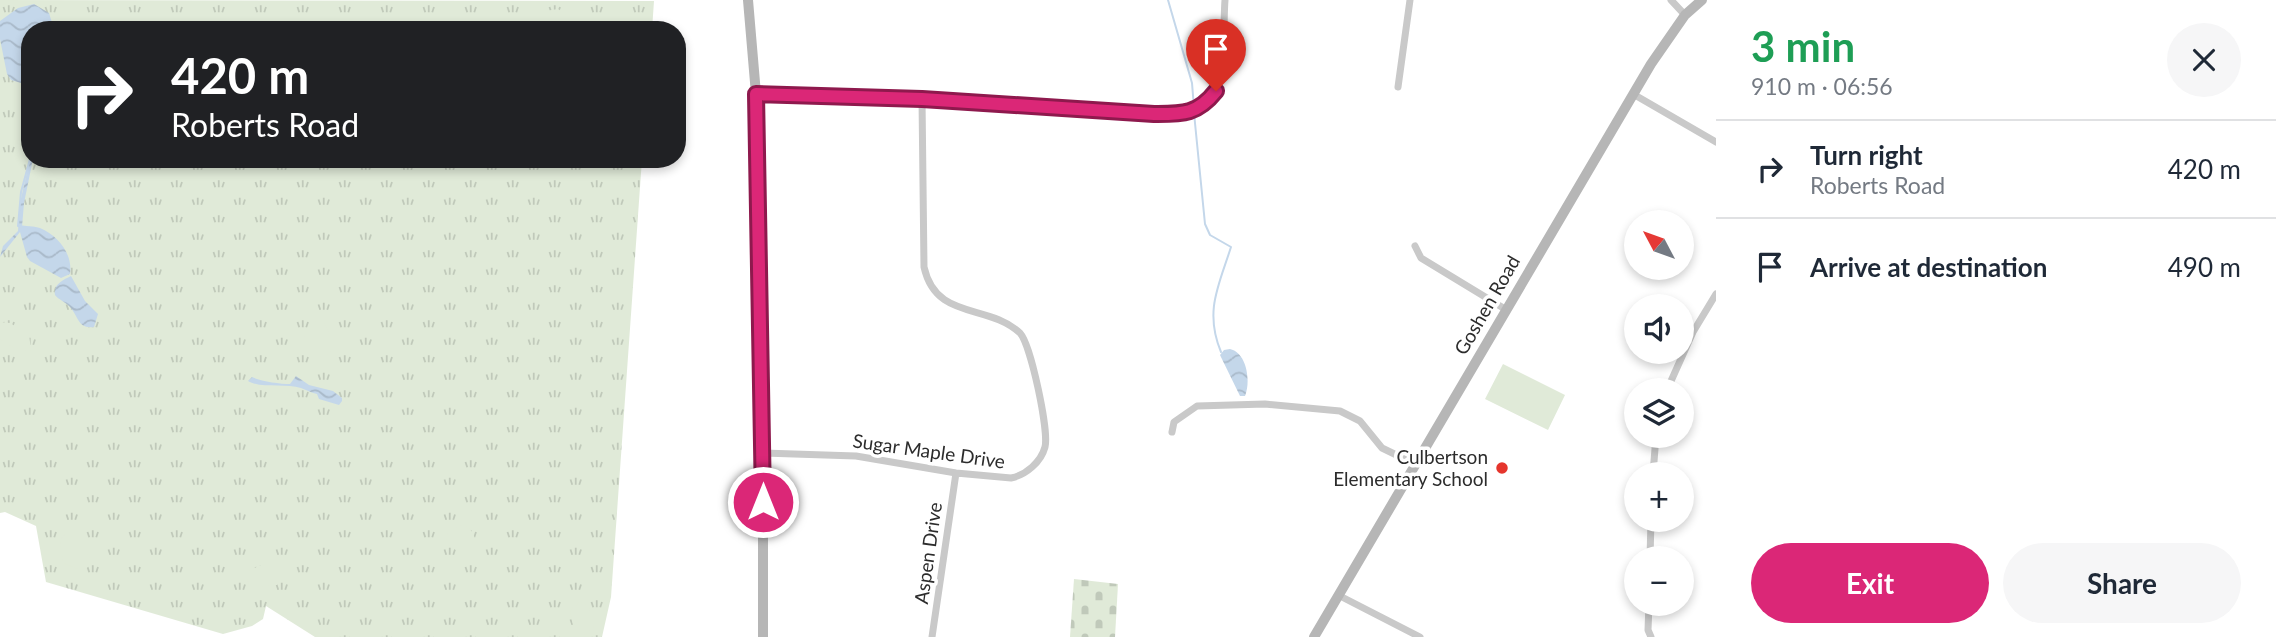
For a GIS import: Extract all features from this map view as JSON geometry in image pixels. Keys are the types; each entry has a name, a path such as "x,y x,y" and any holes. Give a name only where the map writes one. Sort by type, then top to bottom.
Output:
{"street":[{"path":"748,0 756,94 763,453 763,637"},
{"path":"756,94 922,99 1187,114 1206,103 1216,91 1220,78 1225,0"},
{"path":"1398,88 1410,0"},
{"path":"1671,0 1685,15"},
{"name":"Goshen Road","path":"1314,637 1633,94 1685,15 1702,0"},
{"path":"1633,94 1716,142"},
{"name":"Sugar Maple Drive","path":"763,453 856,456 1003,478 1020,476 1033,466 1045,447 1046,430 1024,339 1012,327 947,302 937,295 926,277 922,99"},
{"path":"1415,246 1421,258 1505,309"},
{"path":"1672,378 1693,332 1716,294"},
{"path":"1172,432 1174,422 1197,406 1265,404 1340,411 1360,421 1382,448 1415,464"},
{"name":"Aspen Drive","path":"932,637 956,473"},
{"path":"1338,595 1420,637"},
{"path":"1649,616 1648,630 1651,637"}],"green space":[{"path":"0,0 654,1 653,21 21,21 21,168 641,168 611,597 602,637 315,637 266,606 263,619 252,626 223,634 46,582 36,526 5,512 0,513"},
{"path":"558,9 575,21 540,21 545,11"},
{"path":"316,321 324,323 330,334 332,350 325,358 312,352 305,342 305,331"},
{"path":"0,322 10,323 29,334 31,350 15,348 0,339"},
{"path":"1503,364 1565,395 1548,430 1485,399"},
{"path":"464,525 471,530 475,539 475,551 471,554 459,552 446,543 450,530"},
{"path":"66,533 74,536 86,549 91,563 87,568 78,569 63,563 60,540"},
{"path":"263,564 279,572 281,579 277,585 258,587 249,584 248,571"},
{"path":"1074,579 1118,584 1115,637 1070,637"},
{"path":"580,602 591,612 594,628 580,637 573,637 570,610"}],"water":[{"path":"34,4 49,13 51,21 21,21 21,83 11,80 7,74 0,39 0,21 18,8"},
{"path":"28,168 31,168 22,227 40,228 59,241 67,253 70,274 61,278 30,261 20,232 0,257 3,246 18,231 20,203"},
{"path":"71,276 85,301 98,314 94,327 81,324 69,306 55,295 57,285"},
{"path":"1230,349 1240,356 1246,368 1248,383 1245,396 1240,396 1220,355 1224,350"},
{"path":"296,376 309,385 333,391 342,401 339,405 319,399 317,394 301,388 260,385 248,381 252,377 290,384"}],"waterway":[{"path":"1168,0 1192,83 1194,108"},
{"path":"1194,113 1205,224 1210,235 1231,247 1215,298 1214,324 1221,352"},
{"path":"28,168 21,192 18,226 35,228"}],"place":[{"name":"Culbertson Elementary School","path":"1502,468"}],"route":[{"path":"763,502 756,94 922,99 1187,114 1206,103 1216,91"}]}
